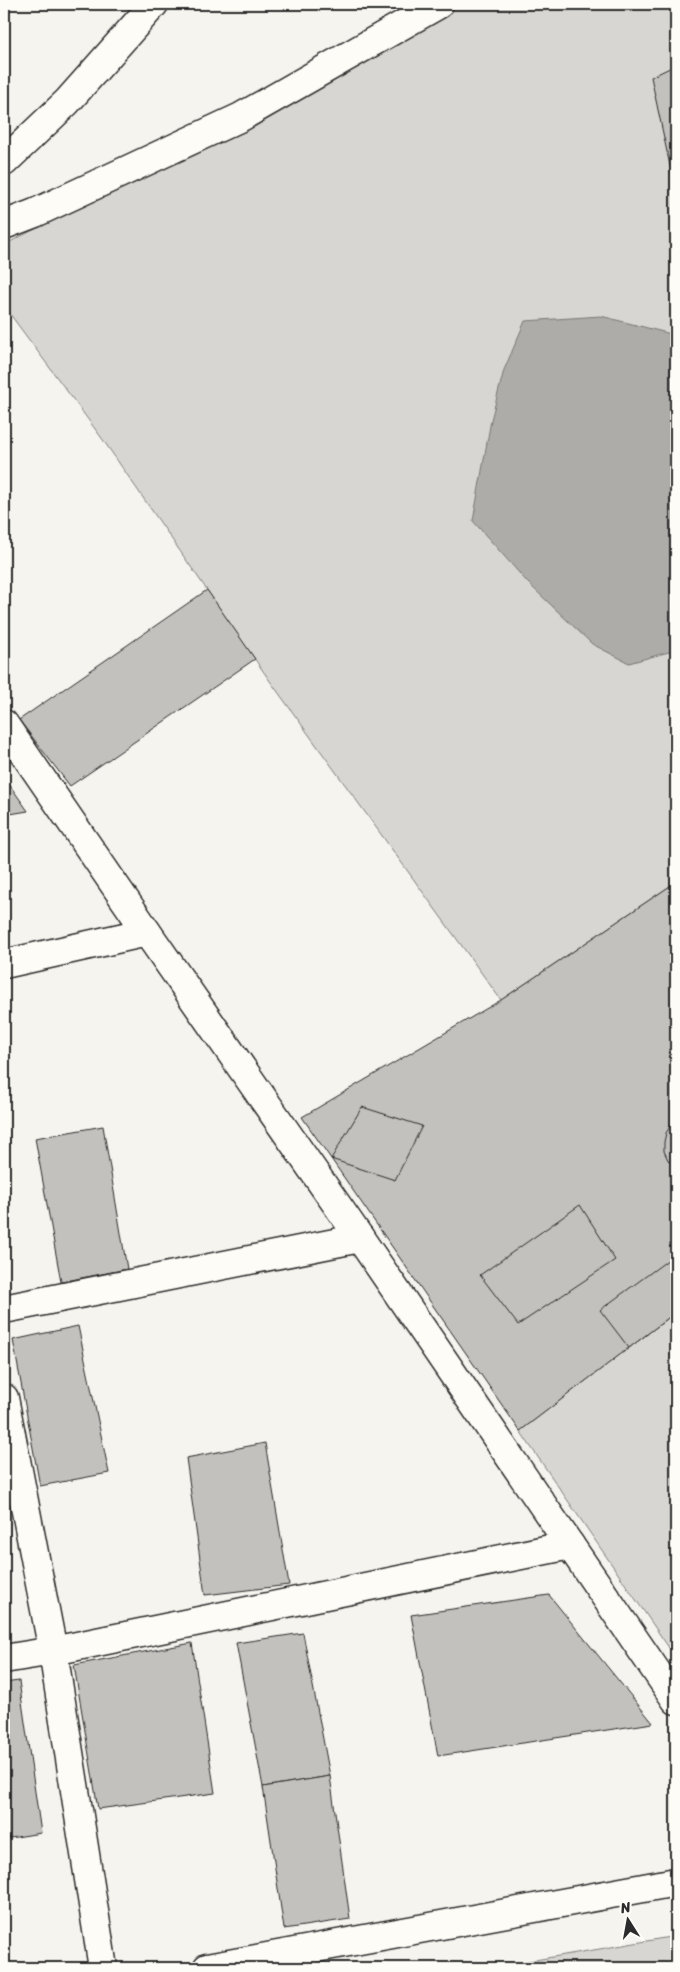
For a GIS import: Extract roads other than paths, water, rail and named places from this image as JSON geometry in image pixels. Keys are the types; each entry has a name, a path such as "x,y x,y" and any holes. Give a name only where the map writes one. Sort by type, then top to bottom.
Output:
{"street":[{"path":"4,162 67,102 154,4"},
{"path":"4,225 36,213 241,117 438,4"},
{"path":"4,724 360,1238 676,1700"},
{"path":"4,964 147,932"},
{"path":"4,1309 360,1238"},
{"path":"4,1398 53,1651 103,1968"},
{"path":"4,1659 53,1651 570,1545"},
{"path":"207,1968 676,1882"}]}
